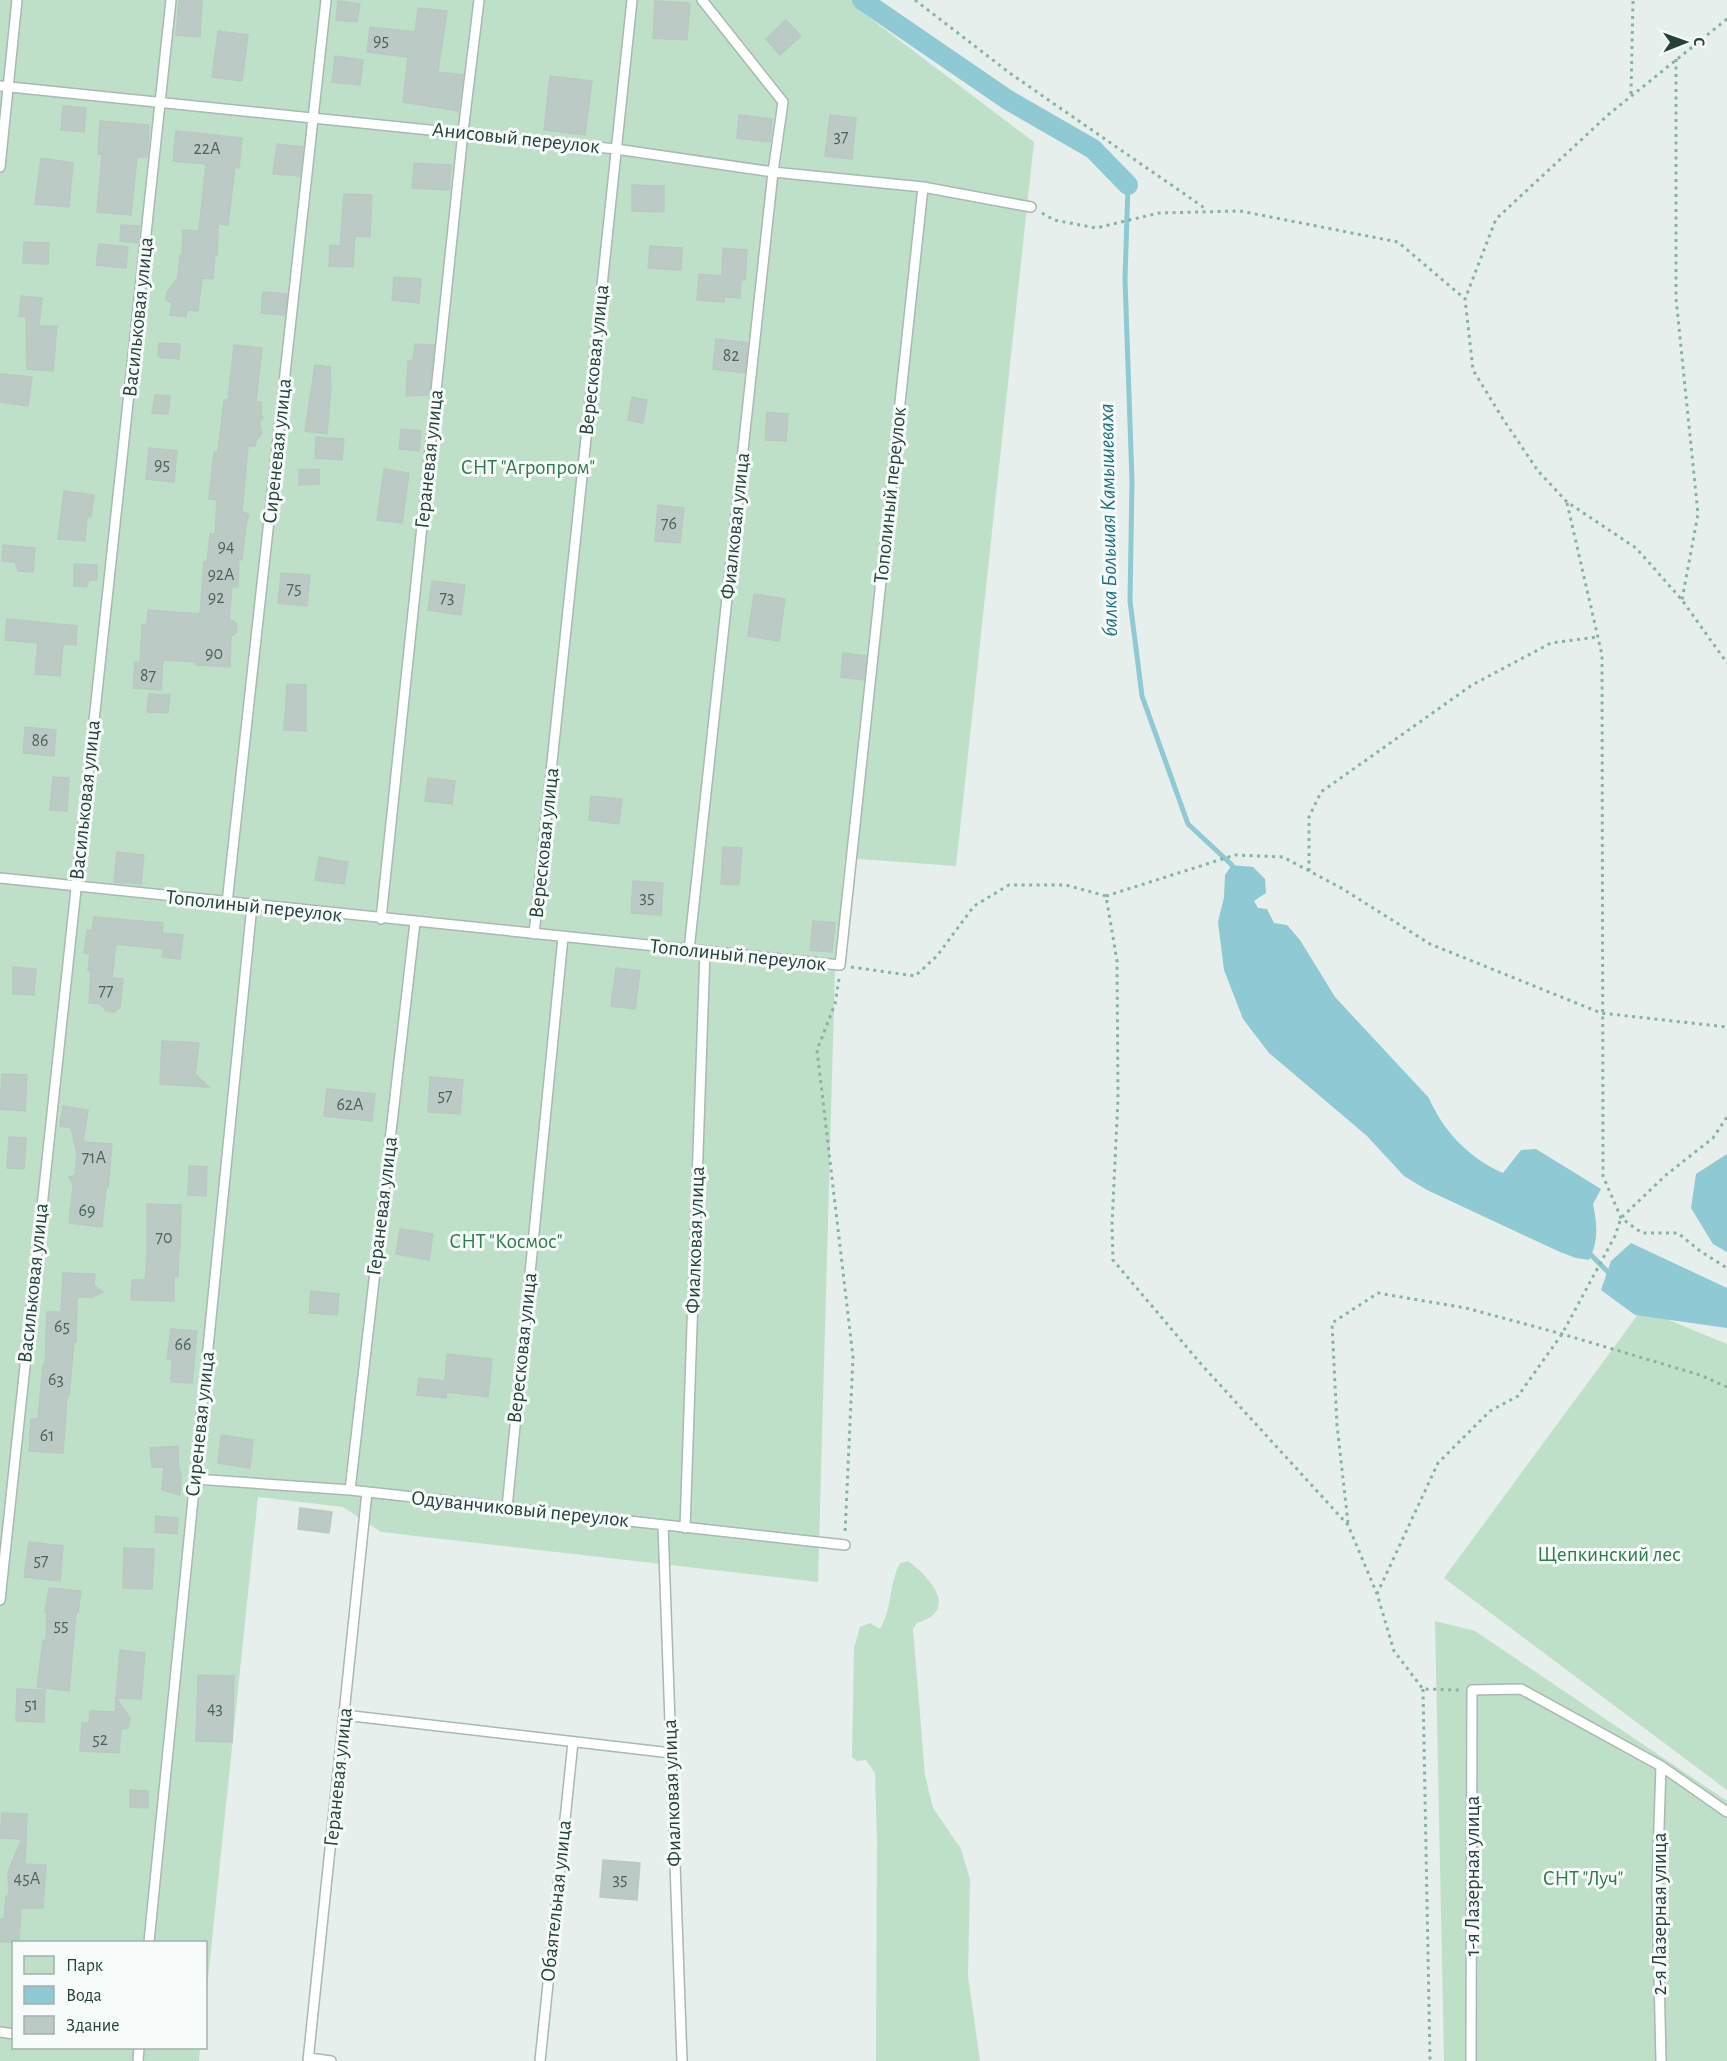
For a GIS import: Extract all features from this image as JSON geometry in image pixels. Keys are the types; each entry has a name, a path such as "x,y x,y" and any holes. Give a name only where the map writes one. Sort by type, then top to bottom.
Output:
{"lane":[{"path":"0,167 4,86 17,0"},
{"name":"Васильковая улица","path":"0,1600 171,0"},
{"name":"Сиреневая улица","path":"227,903 326,0"},
{"name":"Гераневая улица","path":"381,919 463,132 479,0"},
{"name":"Вересковая улица","path":"534,934 632,0"},
{"name":"Фиалковая улица","path":"689,950 773,172 783,102 702,0"},
{"name":"Анисовый переулок","path":"4,86 616,149 773,172 922,187 1031,207"},
{"name":"Тополиный переулок","path":"0,878 840,965 922,187"},
{"name":"Сиреневая улица","path":"149,1941 252,905"},
{"name":"Гераневая улица","path":"350,1490 415,922"},
{"name":"Вересковая улица","path":"507,1508 562,937"},
{"name":"Фиалковая улица","path":"685,1528 705,951"},
{"name":"Одуванчиковый переулок","path":"195,1479 350,1490 845,1545"},
{"name":"Гераневая улица","path":"309,2060 367,1492"},
{"name":"Фиалковая улица","path":"663,1525 682,2061"},
{"path":"1472,1690 1521,1689 1661,1766 1727,1812"},
{"name":"1-я Лазерная улица","path":"1471,2061 1472,1690"},
{"path":"344,1715 671,1753"},
{"name":"Обаятельная улица","path":"540,2061 573,1742"},
{"name":"2-я Лазерная улица","path":"1661,1766 1657,1887 1661,2061"},
{"path":"309,2060 331,2061"}],"path":[{"path":"915,0 1011,74 1207,210"},
{"path":"1631,95 1633,0"},
{"path":"1727,19 1631,95 1496,219 1466,299 1473,370 1503,420 1538,471 1567,502 1636,549 1682,600 1727,663"},
{"path":"1676,59 1676,298 1698,514 1682,600"},
{"path":"1031,207 1054,220 1096,228 1159,213 1207,210 1240,211 1398,242 1466,299"},
{"path":"1567,502 1602,655 1603,1176 1621,1218 1642,1233 1678,1233 1700,1251 1727,1268"},
{"path":"1309,871 1309,817 1321,792 1472,685 1551,643 1597,637"},
{"path":"845,1545 853,1357 817,1050 835,1004 840,965 915,976 937,956 974,906 1009,885 1066,885 1106,896 1235,855 1283,857 1343,889 1430,944 1602,1013 1727,1027"},
{"path":"1106,896 1117,961 1119,1099 1112,1225 1113,1260 1201,1364 1348,1525"},
{"path":"1377,1594 1438,1463 1490,1412 1518,1396 1562,1334 1616,1236 1621,1218 1666,1174 1713,1138 1727,1118"},
{"path":"1430,2061 1423,1689 1394,1651 1377,1594 1348,1525 1337,1425 1332,1323 1378,1293 1466,1308 1700,1375 1727,1387"},
{"path":"1423,1689 1472,1690"}],"green space":[{"path":"0,0 852,0 862,12 1034,142 956,866 845,858 835,969 818,1582 381,1532 343,1507 258,1497 207,1988 207,1941 12,1941 12,2049 200,2049 199,2061 0,2061"},
{"name":"Щепкинский лес","path":"1642,1309 1727,1344 1727,1790 1444,1578"},
{"path":"908,1561 932,1584 939,1602 937,1610 930,1618 917,1623 913,1629 925,1775 933,1808 961,1849 970,1879 968,1976 980,2061 876,2061 875,1773 866,1760 857,1761 852,1757 854,1648 860,1627 870,1623 880,1629 887,1613 896,1572 900,1563"},
{"name":"СНТ \"Луч\"","path":"1435,1621 1475,1631 1727,1801 1727,2061 1444,2061"}],"water":[{"path":"1232,865 1253,867 1265,879 1266,893 1254,901 1258,908 1267,909 1274,923 1287,925 1300,940 1335,997 1429,1098 1450,1133 1469,1152 1503,1173 1521,1150 1536,1149 1601,1189 1593,1204 1596,1232 1589,1260 1560,1252 1427,1190 1404,1176 1367,1136 1269,1053 1243,1019 1224,970 1218,922 1224,897 1225,875"},
{"path":"1727,1154 1727,1252 1713,1244 1691,1208 1696,1174"},
{"path":"1631,1243 1727,1288 1727,1328 1635,1315 1601,1290 1611,1261"}],"building":[{"path":"179,0 202,0 200,37 176,35"},
{"path":"338,1 360,4 357,22 336,20"},
{"path":"655,1 690,3 687,40 653,38"},
{"path":"418,8 447,11 438,72 463,75 458,111 403,102 408,57 367,52 370,27 415,32"},
{"path":"786,20 801,36 780,55 766,39"},
{"path":"218,31 248,35 242,81 212,77"},
{"path":"335,56 363,60 360,85 332,82"},
{"path":"550,76 592,81 585,135 544,130"},
{"path":"63,106 86,108 84,132 61,130"},
{"path":"739,115 772,119 770,142 737,138"},
{"path":"830,115 856,118 852,159 825,156"},
{"path":"100,121 149,125 147,157 137,157 131,215 97,212 102,154 98,154"},
{"path":"176,131 242,138 239,168 235,167 228,225 218,224 217,255 215,255 213,279 202,278 198,311 187,310 186,317 170,315 172,303 166,300 167,292 178,278 183,230 199,231 206,164 173,161"},
{"path":"277,144 303,147 300,176 273,174"},
{"path":"41,158 73,163 69,207 35,204"},
{"path":"414,163 451,165 449,190 412,188"},
{"path":"632,185 664,186 664,212 632,211"},
{"path":"344,194 372,195 370,237 355,236 353,267 329,266 330,245 340,246"},
{"path":"121,225 139,226 138,243 120,241"},
{"path":"24,242 49,243 48,264 23,263"},
{"path":"99,244 128,247 126,268 96,265"},
{"path":"650,246 682,248 681,270 648,268"},
{"path":"723,248 747,250 745,280 741,280 740,298 724,297 724,302 697,300 699,274 722,276"},
{"path":"394,277 421,279 419,303 392,300"},
{"path":"263,292 287,294 285,315 261,313"},
{"path":"21,296 42,298 39,326 57,326 53,371 27,369 26,317 19,316"},
{"path":"716,339 748,343 745,373 713,369"},
{"path":"159,343 180,344 179,359 158,357"},
{"path":"415,344 434,345 429,395 406,396 408,361 413,360"},
{"path":"234,345 262,348 256,402 261,402 263,418 259,422 262,433 255,446 248,446 242,511 249,515 242,560 239,559 238,587 232,587 229,619 237,624 236,633 231,636 230,667 163,660 161,690 133,688 135,662 140,663 142,625 147,624 148,610 200,614 204,562 207,562 210,534 215,534 217,500 209,499 214,452 218,452 224,400 228,400"},
{"path":"315,365 330,367 331,386 327,434 305,431"},
{"path":"0,374 32,377 28,406 0,402"},
{"path":"155,395 170,396 168,414 152,413"},
{"path":"632,397 647,400 643,423 628,420"},
{"path":"767,412 788,414 786,441 765,440"},
{"path":"401,429 421,431 419,451 399,449"},
{"path":"316,437 344,439 342,460 315,458"},
{"path":"149,448 177,451 174,482 146,479"},
{"path":"319,469 319,484 299,485 299,470"},
{"path":"384,469 409,473 402,523 377,520"},
{"path":"64,491 94,495 91,517 87,517 85,541 58,539"},
{"path":"658,505 684,508 680,543 655,541"},
{"path":"3,545 35,548 33,572 18,571 15,562 2,561"},
{"path":"74,564 97,565 97,580 89,580 86,587 74,586"},
{"path":"281,573 310,575 307,606 278,603"},
{"path":"432,581 465,585 461,615 428,610"},
{"path":"754,594 785,599 779,641 748,636"},
{"path":"7,619 77,626 76,645 63,644 60,676 35,674 38,643 5,640"},
{"path":"843,653 866,656 864,680 841,677"},
{"path":"287,684 306,685 306,731 284,730"},
{"path":"149,694 170,695 168,713 147,712"},
{"path":"25,727 56,730 54,756 23,753"},
{"path":"53,777 69,778 67,811 50,810"},
{"path":"428,778 455,781 452,804 425,801"},
{"path":"591,796 622,799 619,824 589,820"},
{"path":"723,847 742,848 739,885 721,884"},
{"path":"117,852 144,855 141,884 114,882"},
{"path":"319,857 348,862 344,884 315,880"},
{"path":"633,881 663,883 661,915 631,913"},
{"path":"94,917 163,923 162,933 183,935 180,959 162,957 163,949 116,944 112,978 123,979 120,1007 114,1012 106,1011 101,1004 89,1003 90,954 84,953 87,930 92,931"},
{"path":"813,921 835,923 832,952 810,950"},
{"path":"13,967 36,969 34,995 13,994"},
{"path":"616,968 640,971 635,1009 611,1006"},
{"path":"162,1041 199,1043 195,1074 209,1087 160,1084"},
{"path":"2,1074 27,1075 25,1111 0,1109"},
{"path":"430,1077 463,1080 460,1114 428,1112"},
{"path":"327,1089 375,1094 372,1121 324,1116"},
{"path":"63,1106 88,1110 83,1142 112,1144 102,1227 69,1223 73,1185 69,1177 75,1175 77,1153 71,1128 60,1126"},
{"path":"9,1137 26,1138 24,1169 7,1168"},
{"path":"189,1166 207,1167 206,1196 188,1195"},
{"path":"147,1204 181,1205 178,1277 174,1277 174,1301 131,1300 132,1280 145,1280"},
{"path":"400,1229 433,1234 429,1260 396,1254"},
{"path":"63,1273 95,1274 94,1285 103,1292 92,1297 77,1297 76,1342 74,1342 69,1396 67,1396 63,1453 29,1451 31,1419 38,1419 43,1365 45,1365 47,1312 61,1312"},
{"path":"311,1291 339,1294 337,1315 309,1313"},
{"path":"171,1329 197,1331 192,1383 171,1382 172,1359 167,1359"},
{"path":"447,1354 492,1359 488,1397 447,1392 446,1398 417,1395 419,1378 445,1381"},
{"path":"221,1435 253,1440 250,1468 218,1463"},
{"path":"178,1446 179,1472 181,1472 180,1495 162,1490 164,1467 152,1467 150,1448"},
{"path":"300,1508 332,1512 329,1533 298,1529"},
{"path":"156,1516 178,1518 177,1534 155,1532"},
{"path":"29,1542 63,1546 60,1581 24,1577"},
{"path":"124,1548 154,1549 152,1589 123,1588"},
{"path":"49,1588 81,1591 78,1613 76,1613 69,1691 37,1687 43,1640 46,1641 47,1612 45,1612"},
{"path":"120,1650 145,1653 141,1699 116,1698"},
{"path":"198,1675 234,1676 232,1742 196,1741"},
{"path":"17,1689 45,1690 44,1722 16,1721"},
{"path":"116,1698 130,1718 128,1728 121,1729 119,1753 80,1751 82,1723 89,1723 90,1711 115,1712"},
{"path":"130,1790 148,1791 148,1808 130,1807"},
{"path":"2,1813 27,1814 25,1864 46,1865 43,1908 21,1908 19,1941 0,1942 0,1919 4,1919 6,1897 9,1894 8,1872 22,1839 0,1838"},
{"path":"603,1860 640,1863 637,1900 600,1897"}],"waterway":[{"name":"балка Большая Камышеваха","path":"862,0 1008,100 1093,149 1128,185"},
{"name":"балка Большая Камышеваха","path":"1128,185 1125,279 1132,481 1130,601 1142,696 1188,824 1232,865 1233,872"},
{"name":"балка Большая Камышеваха","path":"1587,1251 1612,1276"}],"park label":[{"name":"СНТ \"Агропром\"","path":"528,467"},
{"name":"СНТ \"Космос\"","path":"506,1241"}]}
